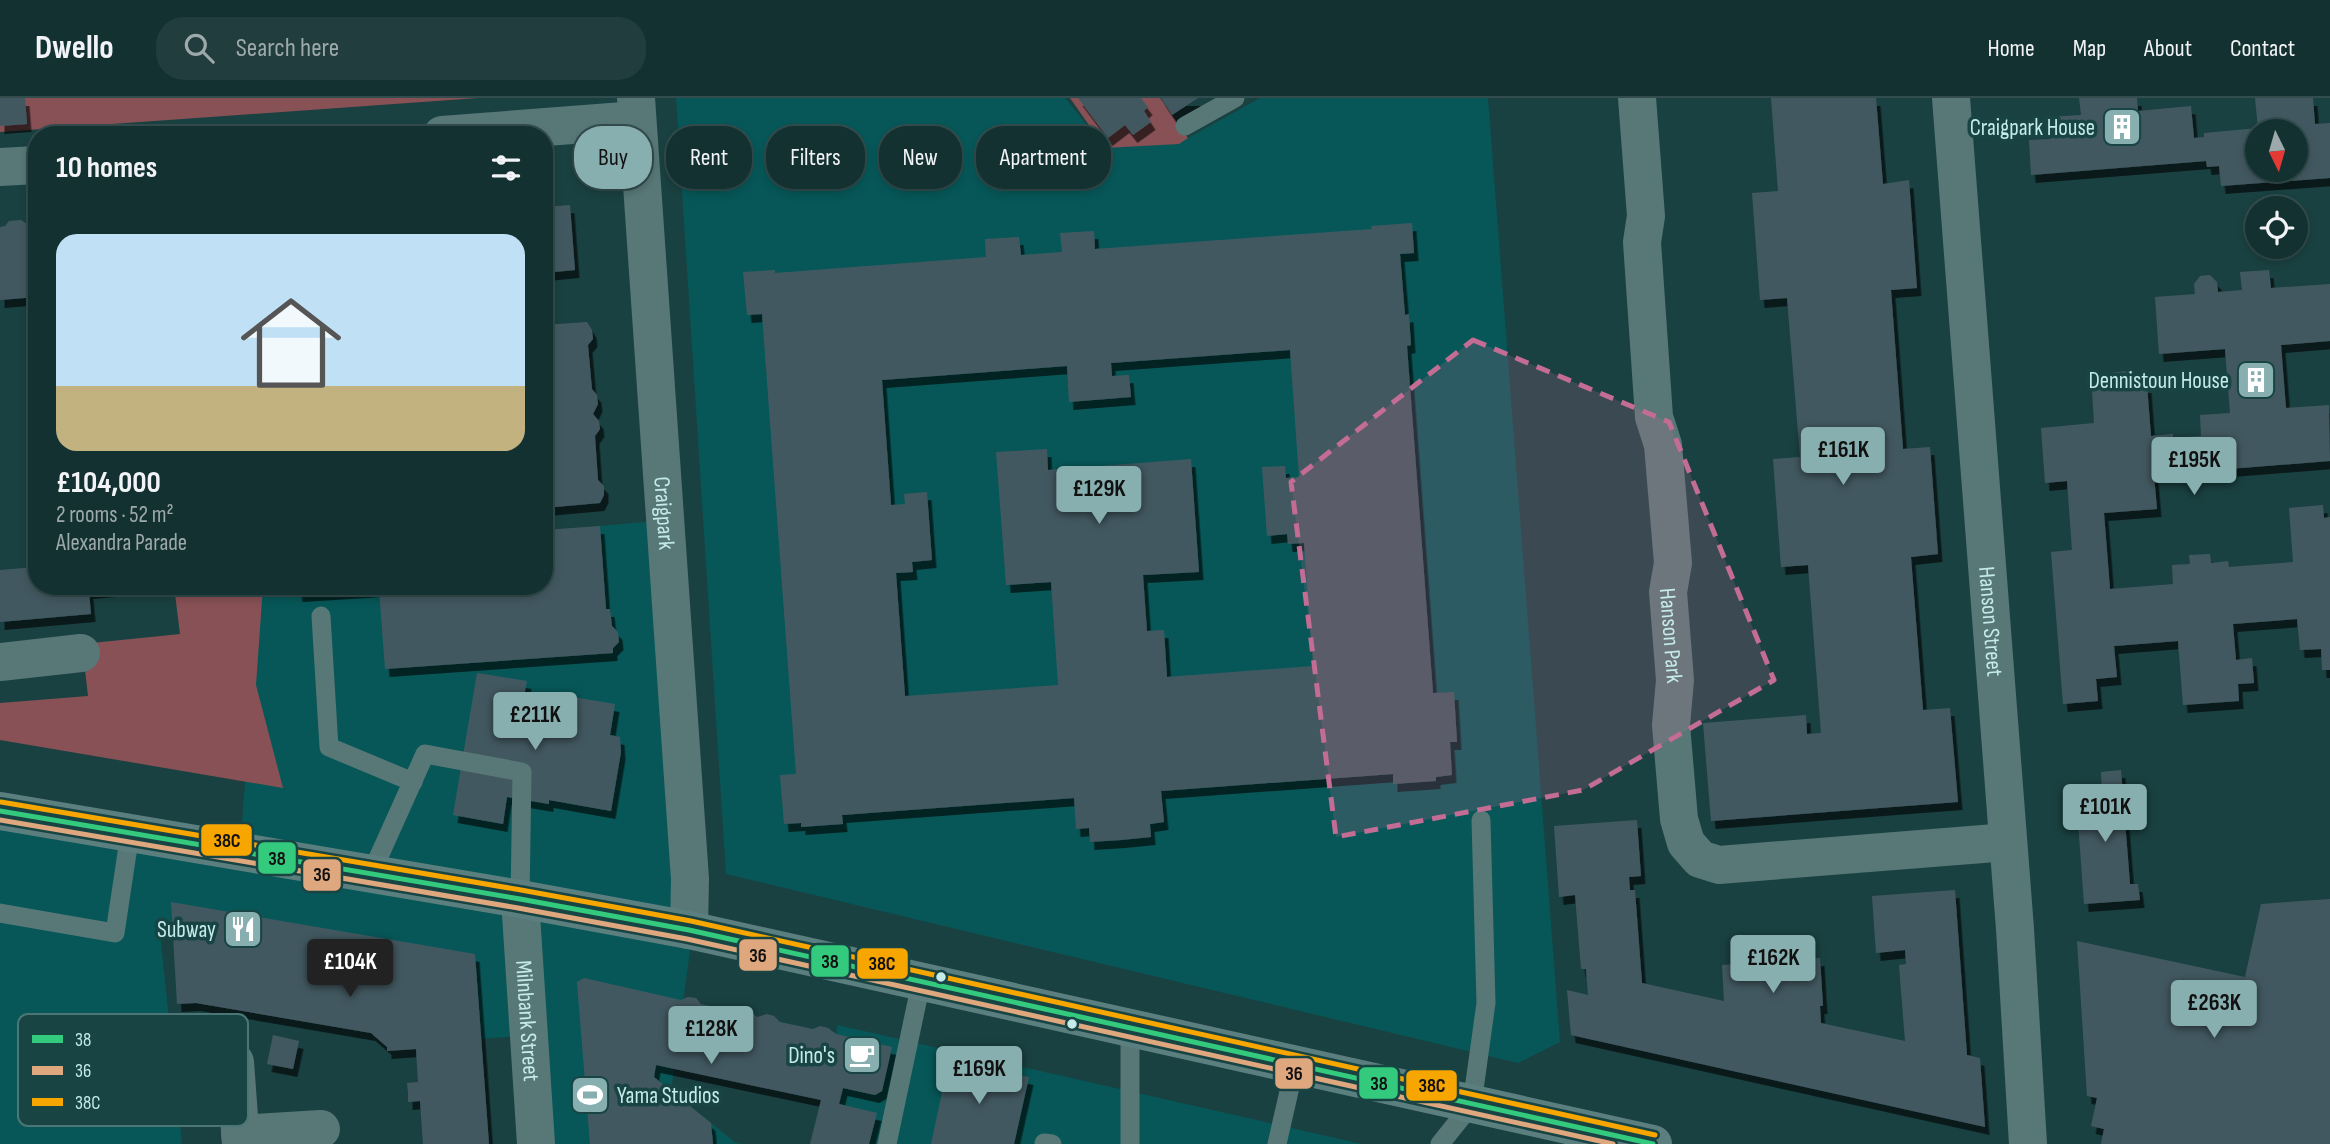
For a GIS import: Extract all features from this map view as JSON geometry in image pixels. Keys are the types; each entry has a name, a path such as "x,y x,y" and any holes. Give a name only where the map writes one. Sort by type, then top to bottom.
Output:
{"main road":[{"path":"0,811 689,930 1472,1104 1604,1139 1653,1144"}],"street":[{"name":"Hanson Park","path":"1637,98 1646,216 1642,242 1654,417 1663,445 1673,563 1668,592 1675,680 1671,725 1679,819 1686,843 1700,859 1719,864 2008,842"},
{"name":"Hanson Street","path":"1951,98 2008,842 2028,1144"},
{"path":"510,126 637,109"},
{"name":"Craigpark","path":"637,109 689,862 689,930"},
{"path":"0,167 28,165"},
{"path":"0,662 81,653"},
{"name":"Milnbank Street","path":"520,899 536,1144"},
{"path":"241,1139 321,1129"}],"lane":[{"path":"1185,126 1235,98"},
{"path":"321,617 329,747 413,782"},
{"path":"371,874 425,754 522,772 520,899"},
{"path":"1440,1144 1472,1104 1486,1003 1481,820"},
{"path":"0,913 115,933 130,833"},
{"path":"887,1144 921,983"},
{"path":"1130,1029 1130,1144"},
{"path":"1278,1144 1295,1065"}],"highlighted area":[{"path":"1473,340 1669,422 1774,680 1583,790 1336,837 1291,482"}],"shaded area":[{"path":"0,98 478,98 84,126 28,126 28,130 0,132"},
{"path":"676,98 1065,98 1088,126 976,126 976,189 1111,189 1111,147 1179,143 1260,98 1488,98 1560,1042 1518,1063 726,874 682,189 752,189 752,126 678,126"},
{"path":"1070,98 1160,98 1188,138 1179,144 1111,148 1111,126 1090,126"},
{"path":"667,520 692,936 671,1091 736,1143 743,1144 542,1144 533,1035 452,1041 440,980 160,933 168,1014 18,1014 18,1126 180,1126 182,1144 0,1144 0,813 240,852 258,595 553,595 553,530"},
{"path":"175,595 262,595 256,685 283,788 0,740 0,703 88,696 82,644 180,634"},
{"path":"837,1025 1362,1144 828,1144"}],"building":[{"path":"0,98 25,98 27,124 0,126"},
{"path":"1078,98 1141,98 1148,107 1144,111 1151,122 1133,135 1125,125 1111,136 1111,126 1099,126"},
{"path":"1161,98 1198,98 1172,115"},
{"path":"1771,98 1876,98 1883,184 1909,180 1917,288 1891,290 1903,449 1930,447 1938,554 1911,557 1923,710 1950,708 1958,802 1711,821 1703,723 1806,715 1807,734 1821,733 1808,565 1781,567 1773,459 1800,457 1787,298 1760,300 1752,193 1778,191"},
{"name":"Craigpark House","path":"2079,98 2137,98 2138,111 2191,106 2194,138 2204,137 2204,133 2245,129 2245,182 2276,182 2221,186 2219,166 2207,167 2206,161 2031,175 2029,140 2051,139 2049,117 2081,115"},
{"name":"Craigpark House","path":"2255,98 2313,98 2315,124 2330,123 2330,178 2308,180 2308,119 2257,119"},
{"path":"570,205 575,270 553,272 553,206"},
{"path":"21,220 28,224 28,298 0,300 0,227 9,221"},
{"path":"1412,223 1414,253 1400,254 1405,315 1409,314 1411,345 1407,346 1433,693 1454,692 1457,742 1450,742 1452,775 1436,777 1436,781 1393,784 1393,774 1161,791 1164,822 1150,824 1151,837 1121,840 1090,842 1089,828 1076,829 1074,798 842,815 843,824 801,827 801,823 784,824 780,775 796,774 762,314 747,315 743,272 775,270 775,273 986,257 985,239 1019,237 1021,255 1062,252 1060,233 1094,231 1095,249 1372,229 1371,226","holes":["1290,350 1299,477 1286,478 1285,466 1262,467 1267,536 1287,534 1288,544 1304,543 1313,666 1167,677 1164,630 1147,631 1143,575 1199,572 1191,459 1048,470 1047,449 996,452 1006,585 1051,582 1058,685 905,696 896,573 913,572 912,562 932,560 927,492 904,494 905,504 891,505 882,380 1067,366 1069,402 1131,397 1129,375 1112,376 1111,363"]},
{"path":"2269,270 2271,288 2330,284 2330,341 2281,345 2286,408 2329,405 2330,461 2154,475 2157,509 2104,513 2110,589 2173,584 2172,565 2190,564 2189,555 2210,554 2211,563 2228,561 2229,567 2293,562 2289,508 2323,505 2324,518 2330,517 2330,670 2322,670 2321,649 2300,650 2297,619 2233,624 2236,660 2252,658 2254,683 2238,684 2239,701 2183,705 2178,641 2114,646 2117,677 2096,679 2098,701 2063,704 2051,552 2072,550 2067,481 2045,483 2041,428 2094,423 2092,390 2109,388 2108,373 2129,371 2130,386 2147,385 2151,436 2201,436 2200,415 2230,413 2225,349 2159,354 2155,297 2195,294 2194,284 2200,276 2210,275 2217,282 2218,292 2242,290 2240,272"},
{"path":"587,322 592,330 593,339 588,345 592,389 597,395 598,404 593,414 599,421 600,429 595,436 598,480 604,486 600,503 553,507 553,324"},
{"path":"600,526 606,609 610,609 612,626 618,632 619,642 613,648 613,653 385,669 379,595 553,595 553,529"},
{"path":"28,568 28,595 89,595 91,614 0,622 0,570"},
{"path":"477,673 527,681 523,701 565,708 567,696 615,704 610,735 620,737 621,752 611,811 549,800 549,804 507,797 503,824 453,815"},
{"path":"2121,770 2130,884 2138,884 2140,900 2084,904 2076,794 2102,792 2101,772"},
{"path":"1637,820 1641,876 1629,877 1630,890 1635,890 1642,983 1724,1001 1722,965 1820,958 1823,1006 1820,1006 1821,1023 1905,1041 1899,965 1906,964 1905,950 1876,953 1872,896 1955,890 1967,1055 1980,1058 1985,1127 1571,1035 1567,990 1588,995 1586,969 1581,969 1575,895 1559,897 1554,826"},
{"path":"2330,899 2330,1144 2101,1144 2104,1129 2091,1126 2097,1098 2087,1096 2077,941 2245,977 2261,904"},
{"path":"171,902 475,954 489,1144 423,1144 420,1101 408,1102 407,1083 418,1082 416,1049 387,1051 387,1047 371,1033 196,1003 177,1004"},
{"path":"584,978 681,1000 696,998 701,1004 734,1011 741,1008 749,1010 757,1017 767,1014 780,1022 813,1029 820,1026 836,1034 892,1047 882,1091 875,1095 843,1088 839,1104 877,1113 869,1144 810,1144 821,1100 656,1065 654,1077 711,1123 713,1144 590,1144 577,982"},
{"path":"273,1035 299,1041 293,1069 267,1064"},
{"path":"949,1060 1029,1077 1014,1144 931,1144"}],"transit line":[{"name":"38C","path":"1,802 691,921 1655,1135"},
{"name":"38","path":"0,811 689,930 1653,1144"},
{"name":"36","path":"0,820 687,939 1613,1144"}],"place":[{"name":"Craigpark House","path":"2122,127"},
{"name":"Dennistoun House","path":"2256,380"},
{"name":"Subway","path":"243,929"},
{"name":"Dino's","path":"862,1055"},
{"name":"Yama Studios","path":"590,1095"}]}
